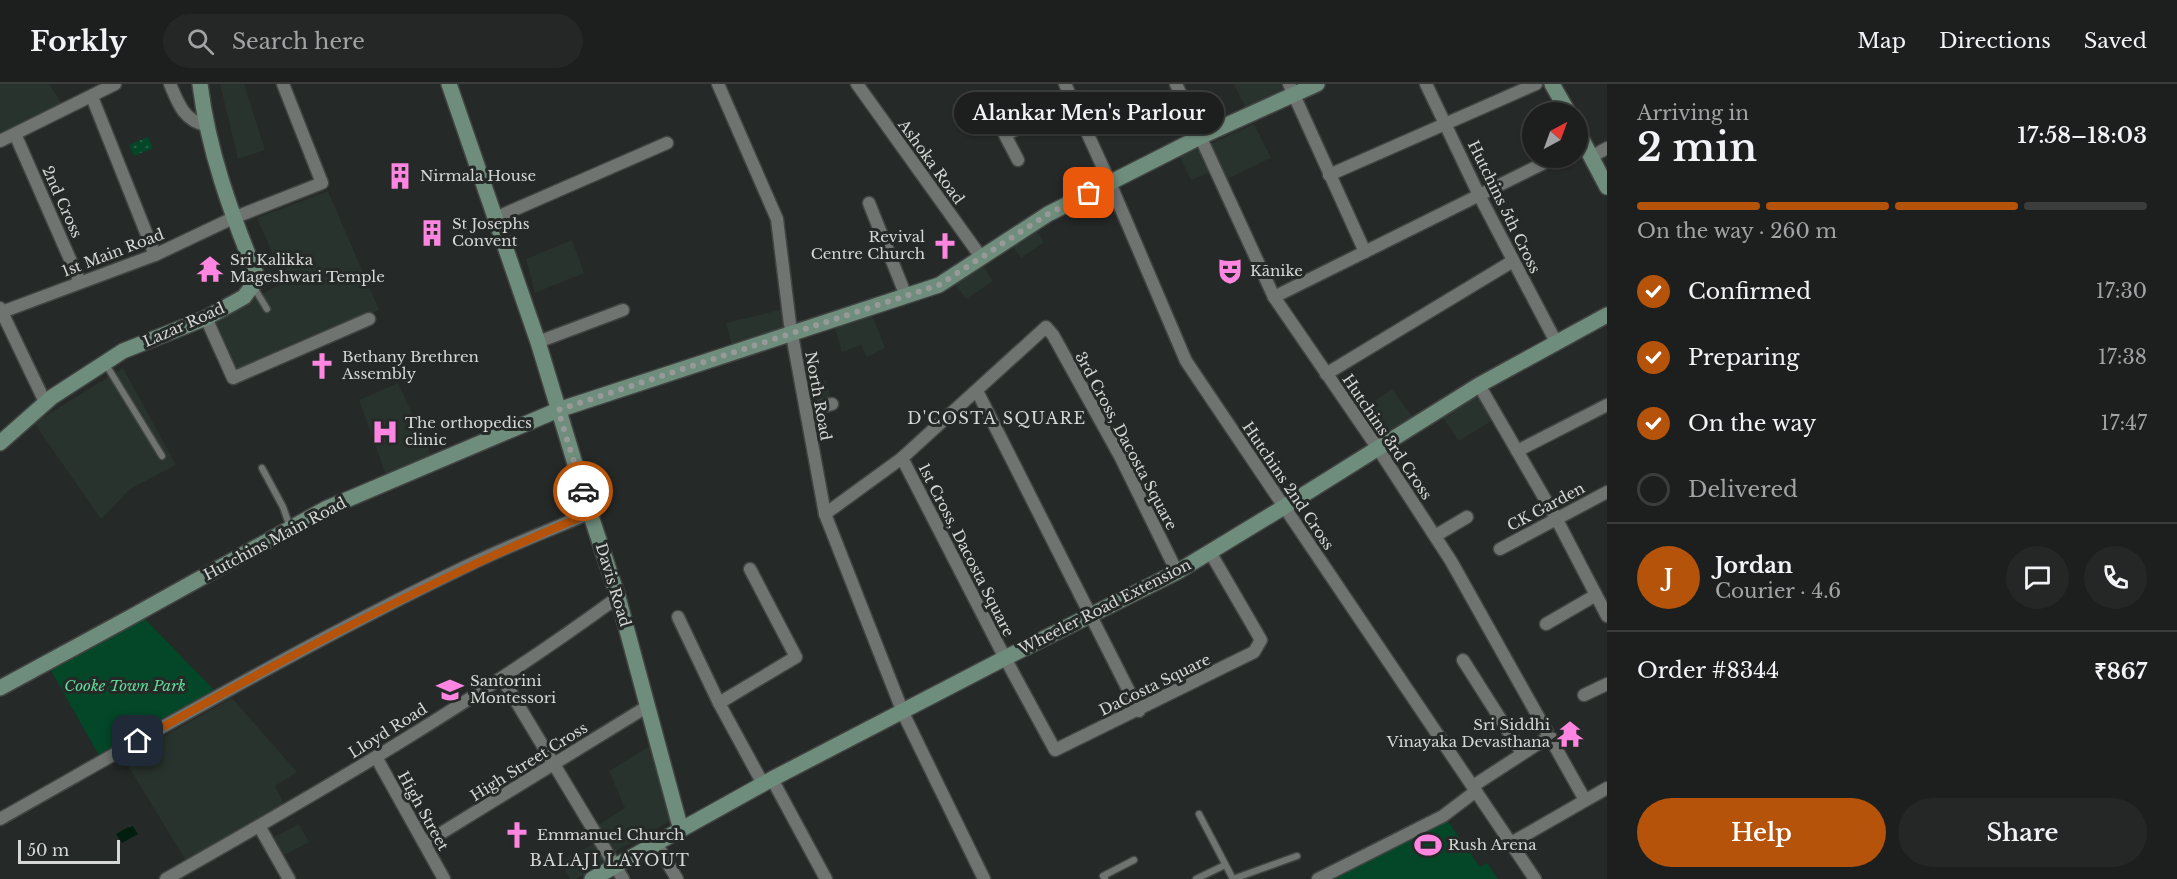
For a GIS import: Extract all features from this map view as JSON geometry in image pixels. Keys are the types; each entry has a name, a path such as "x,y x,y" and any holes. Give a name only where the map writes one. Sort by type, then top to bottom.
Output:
{"street":[{"path":"0,141 115,84"},
{"path":"170,84 182,112 197,123 206,125"},
{"path":"200,84 206,125 233,218 256,274 253,285"},
{"name":"1st Main Road","path":"1,310 155,255 233,218 322,183 283,84"},
{"name":"Davis Road","path":"449,84 538,342 618,597 681,830"},
{"name":"North Road","path":"718,84 777,219 792,334 825,514 903,711 984,879"},
{"name":"Ashoka Road","path":"857,84 981,257"},
{"name":"Hutchins 2nd Cross","path":"1065,84 1186,361 1535,879"},
{"name":"Hutchins 3rd Cross","path":"1176,84 1274,297 1435,536 1585,800"},
{"name":"Hutchins Main Road","path":"0,688 325,509 558,410 939,285 1048,214 1291,89 1317,84"},
{"name":"Hutchins 5th Cross","path":"1426,84 1479,195 1556,342"},
{"path":"1329,175 1536,84"},
{"path":"1552,84 1562,102"},
{"path":"1291,89 1365,252"},
{"path":"92,97 155,255"},
{"path":"1018,160 1005,135 1072,100"},
{"name":"2nd Cross","path":"15,134 80,282"},
{"path":"495,218 667,144"},
{"path":"1591,157 1607,148"},
{"path":"1588,152 1607,187"},
{"path":"1274,297 1534,168"},
{"path":"868,203 906,296"},
{"path":"1326,374 1513,261"},
{"name":"Lazar Road","path":"0,443 45,402 123,351 206,318 244,297 253,285"},
{"path":"1,310 45,402"},
{"path":"538,342 623,310"},
{"name":"Wheeler Road Extension","path":"592,879 767,782 1005,658 1177,572 1479,385 1607,315"},
{"path":"206,318 233,378 369,319"},
{"name":"3rd Cross, Dacosta Square","path":"977,391 1046,327 1053,335 1120,456 1177,572"},
{"path":"1479,385 1556,518 1607,616"},
{"path":"825,514 902,458 977,391 1139,711"},
{"path":"806,411 832,404"},
{"path":"1517,451 1607,405"},
{"name":"1st Cross, Dacosta Square","path":"902,458 1005,658 1056,750"},
{"name":"CK Garden","path":"1500,549 1607,492"},
{"path":"0,819 207,702 346,628 470,565 590,513"},
{"path":"1435,536 1467,517"},
{"name":"DaCosta Square","path":"1056,750 1139,711 1254,652 1261,640 1210,552"},
{"path":"719,703 796,657 750,569"},
{"path":"1546,624 1596,595"},
{"name":"Lloyd Road","path":"166,879 376,757 502,678 618,597"},
{"path":"678,617 719,703 825,879"},
{"path":"1463,660 1522,753"},
{"path":"502,678 623,879"},
{"path":"1584,695 1607,684"},
{"name":"High Street Cross","path":"425,843 648,706"},
{"path":"1318,879 1443,816 1522,753 1550,736"},
{"name":"High Street","path":"376,757 444,879"},
{"path":"1510,843 1585,800 1605,792"},
{"path":"259,826 289,879"},
{"path":"656,843 674,878"}],"lane":[{"path":"253,285 267,309"},
{"path":"105,363 162,456"},
{"path":"262,468 283,507 291,528"},
{"path":"1199,814 1233,879 1297,856"},
{"path":"1105,879 1103,876 1134,860"},
{"path":"1196,879 1225,865"}],"shaded area":[{"path":"0,84 49,84 63,106 3,137 0,133"},
{"path":"220,84 244,84 265,150 238,159"},
{"path":"1234,84 1283,84 1287,93 1247,111"},
{"path":"1254,124 1271,158 1227,179 1210,144"},
{"path":"1201,146 1213,171 1191,180 1179,155"},
{"path":"328,191 379,310 236,373 212,320 285,282 257,218"},
{"path":"1033,226 1044,242 1021,258 1010,242"},
{"path":"572,240 584,273 535,293 526,259"},
{"path":"980,261 993,281 966,299 951,278"},
{"path":"784,309 787,333 733,350 726,323"},
{"path":"870,310 885,348 867,357 861,345 842,352 833,323"},
{"path":"123,368 176,465 130,489 101,519 34,423"},
{"path":"826,380 832,403 807,409 804,386"},
{"path":"398,383 433,459 387,478 359,400"},
{"path":"1392,389 1413,418 1378,441 1358,412"},
{"path":"1480,391 1496,418 1459,441 1442,416"},
{"path":"232,698 297,772 275,786 284,804 188,864 124,759"},
{"path":"650,746 670,821 613,853 597,826 625,808 609,771"},
{"path":"299,824 309,842 284,855 274,837"},
{"path":"595,843 607,862 576,879 570,879 560,862"}],"green space":[{"path":"148,137 153,148 134,156 129,145"},
{"name":"Cooke Town Park","path":"144,618 217,693 101,759 49,667"},
{"name":"Rush Arena","path":"1445,817 1480,867 1487,863 1498,879 1326,879"}],"water":[{"path":"132,825 138,834 122,843 116,834"}],"way so far":[{"path":"583,491 558,410 939,285 1048,214 1089,193"}],"place":[{"name":"Nirmala House","path":"400,176"},
{"name":"Alankar Men's Parlour","path":"1089,193"},
{"name":"St Josephs Convent","path":"432,233"},
{"name":"Revival Centre Church","path":"945,246"},
{"name":"Sri Kalikka Mageshwari Temple","path":"210,269"},
{"name":"Kānike","path":"1230,271"},
{"name":"Bethany Brethren Assembly","path":"322,366"},
{"name":"The orthopedics clinic","path":"385,432"},
{"name":"Santorini Montessori","path":"450,690"},
{"name":"Sri Siddhi Vinayaka Devasthana","path":"1570,734"},
{"name":"Emmanuel Church","path":"517,835"},
{"name":"Rush Arena","path":"1428,845"}],"district":[{"name":"D'COSTA SQUARE","path":"997,418"},
{"name":"BALAJI LAYOUT","path":"610,860"}],"route":[{"path":"138,741 346,628 470,565 590,513 583,491"}]}
